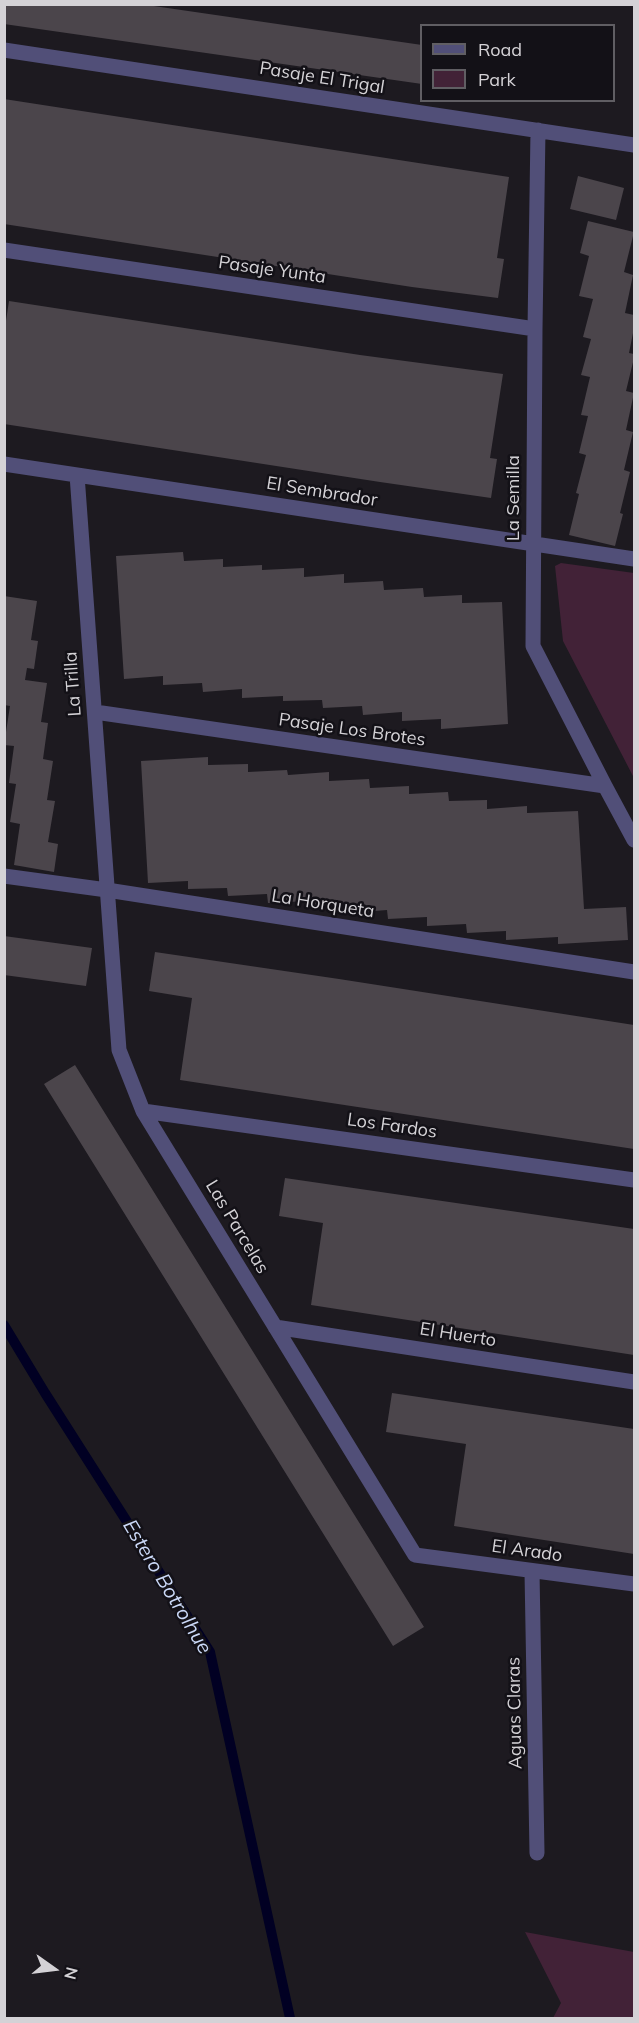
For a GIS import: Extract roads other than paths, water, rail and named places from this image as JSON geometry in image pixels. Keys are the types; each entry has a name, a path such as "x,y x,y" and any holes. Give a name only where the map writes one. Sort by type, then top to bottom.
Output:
{"street":[{"name":"Pasaje El Trigal","path":"4,50 634,145"},
{"name":"La Semilla","path":"538,130 534,329 533,646 634,840"},
{"name":"Pasaje Yunta","path":"4,250 534,329"},
{"name":"El Sembrador","path":"4,464 634,559"},
{"name":"La Trilla","path":"77,475 107,890"},
{"name":"Pasaje Los Brotes","path":"95,712 604,786"},
{"name":"La Horqueta","path":"4,876 634,972"},
{"name":"Las Parcelas","path":"107,890 119,1050 143,1111 416,1555"},
{"name":"Los Fardos","path":"143,1111 634,1180"},
{"name":"El Huerto","path":"275,1327 634,1382"},
{"name":"El Arado","path":"416,1555 634,1584"},
{"name":"Aguas Claras","path":"532,1572 537,1853"}],"waterway":[{"name":"Estero Botrolhue","path":"4,1325 210,1652 290,2018"}]}
